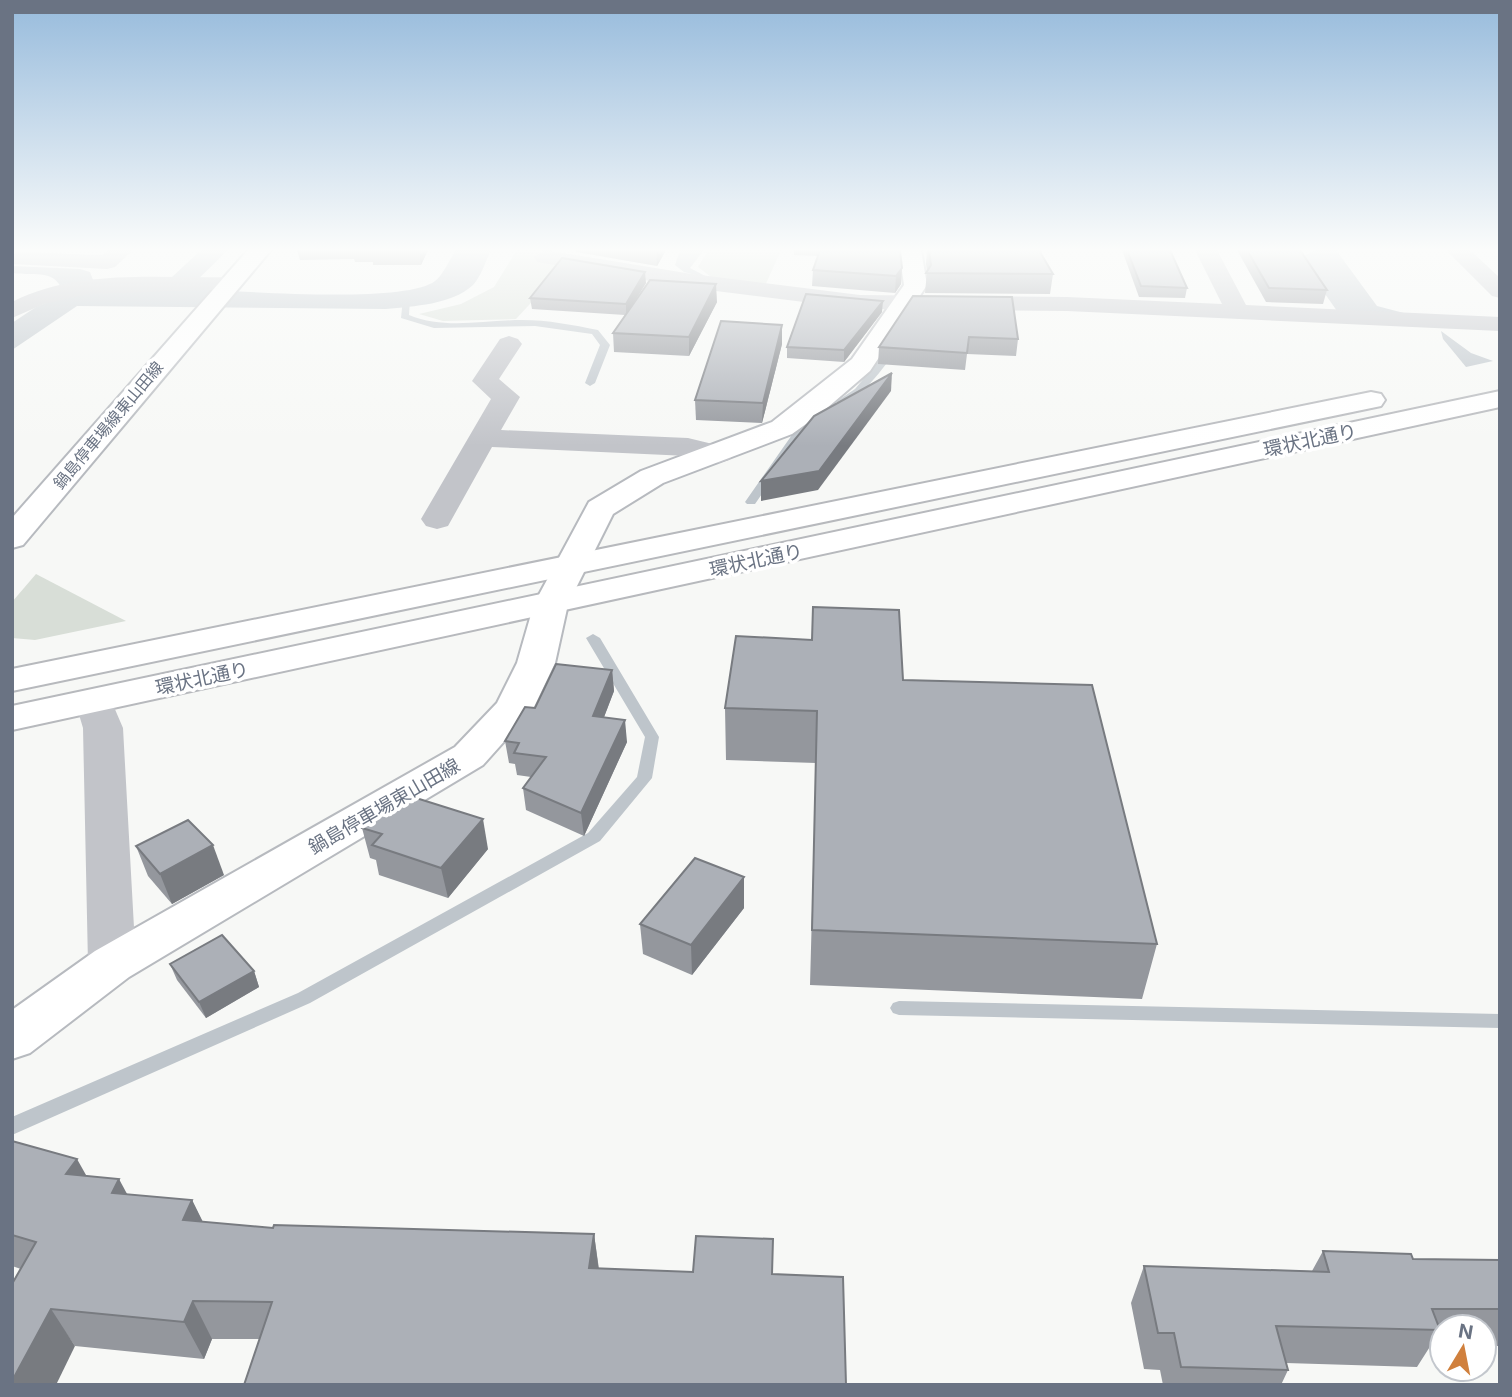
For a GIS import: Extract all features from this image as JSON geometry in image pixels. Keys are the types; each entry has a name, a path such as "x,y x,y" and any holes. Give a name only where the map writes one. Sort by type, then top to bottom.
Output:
{"main road":[{"name":"鍋島停車場線東山田線","path":"12,538 189,315"},
{"name":"鍋島停車場東山田線","path":"12,1038 112,964 469,756 514,709 536,663 551,604 600,509 652,477 719,454 782,428 861,365 904,315"},
{"name":"環状北通り","path":"12,680 574,562 1500,374"},
{"name":"環状北通り","path":"12,718 1500,399"}],"street":[{"path":"1283,315 1500,324"},
{"path":"437,519 506,397 485,381 509,344"},
{"path":"482,439 688,447 719,454"},
{"path":"94,701 103,727 112,964"}],"shaded area":[{"path":"24,315 63,315 12,350 12,323"},
{"path":"423,315 520,315 516,319 443,321"},
{"path":"1389,315 1412,315 1423,318"},
{"path":"1441,331 1471,353 1493,361 1466,367 1443,339"},
{"path":"36,574 126,621 35,640 12,638 12,602"}],"building":[{"path":"625,315 700,315 689,337 613,333"},
{"path":"798,315 872,315 844,350 787,347"},
{"path":"900,315 1015,315 1018,339 969,337 967,353 879,347"},
{"path":"721,321 782,325 763,403 695,400"},
{"path":"892,373 819,471 761,481 814,416"},
{"path":"813,607 899,610 903,680 1092,685 1157,944 812,930 817,711 725,708 736,636 812,640"},
{"path":"556,664 612,670 593,716 625,720 581,813 523,788 546,757 514,753 519,743 505,741 525,707 535,708"},
{"path":"397,792 483,819 441,868 372,845 382,834 362,828"},
{"path":"188,820 213,845 160,874 136,846"},
{"path":"695,858 744,877 691,945 640,924"},
{"path":"222,935 254,971 199,1002 170,964"},
{"path":"12,1141 77,1159 66,1174 119,1179 112,1193 192,1200 183,1220 273,1228 274,1225 594,1234 589,1268 693,1272 696,1236 773,1239 772,1274 843,1277 846,1385 244,1385 272,1302 193,1301 184,1322 51,1309 12,1381 12,1284 36,1242 12,1235"},
{"path":"1323,1251 1411,1254 1413,1259 1500,1260 1500,1309 1432,1309 1434,1313 1428,1313 1428,1330 1276,1326 1288,1370 1181,1367 1174,1333 1158,1333 1144,1266 1329,1272"}],"waterway":[{"path":"404,315 418,322 434,325 535,323 595,332 605,345 590,383"},
{"path":"841,403 858,391 892,350"},
{"path":"751,502 798,434 816,421"},
{"path":"12,1126 304,998 594,837 644,778 652,737 593,638"},
{"path":"899,1008 1500,1021"}]}
